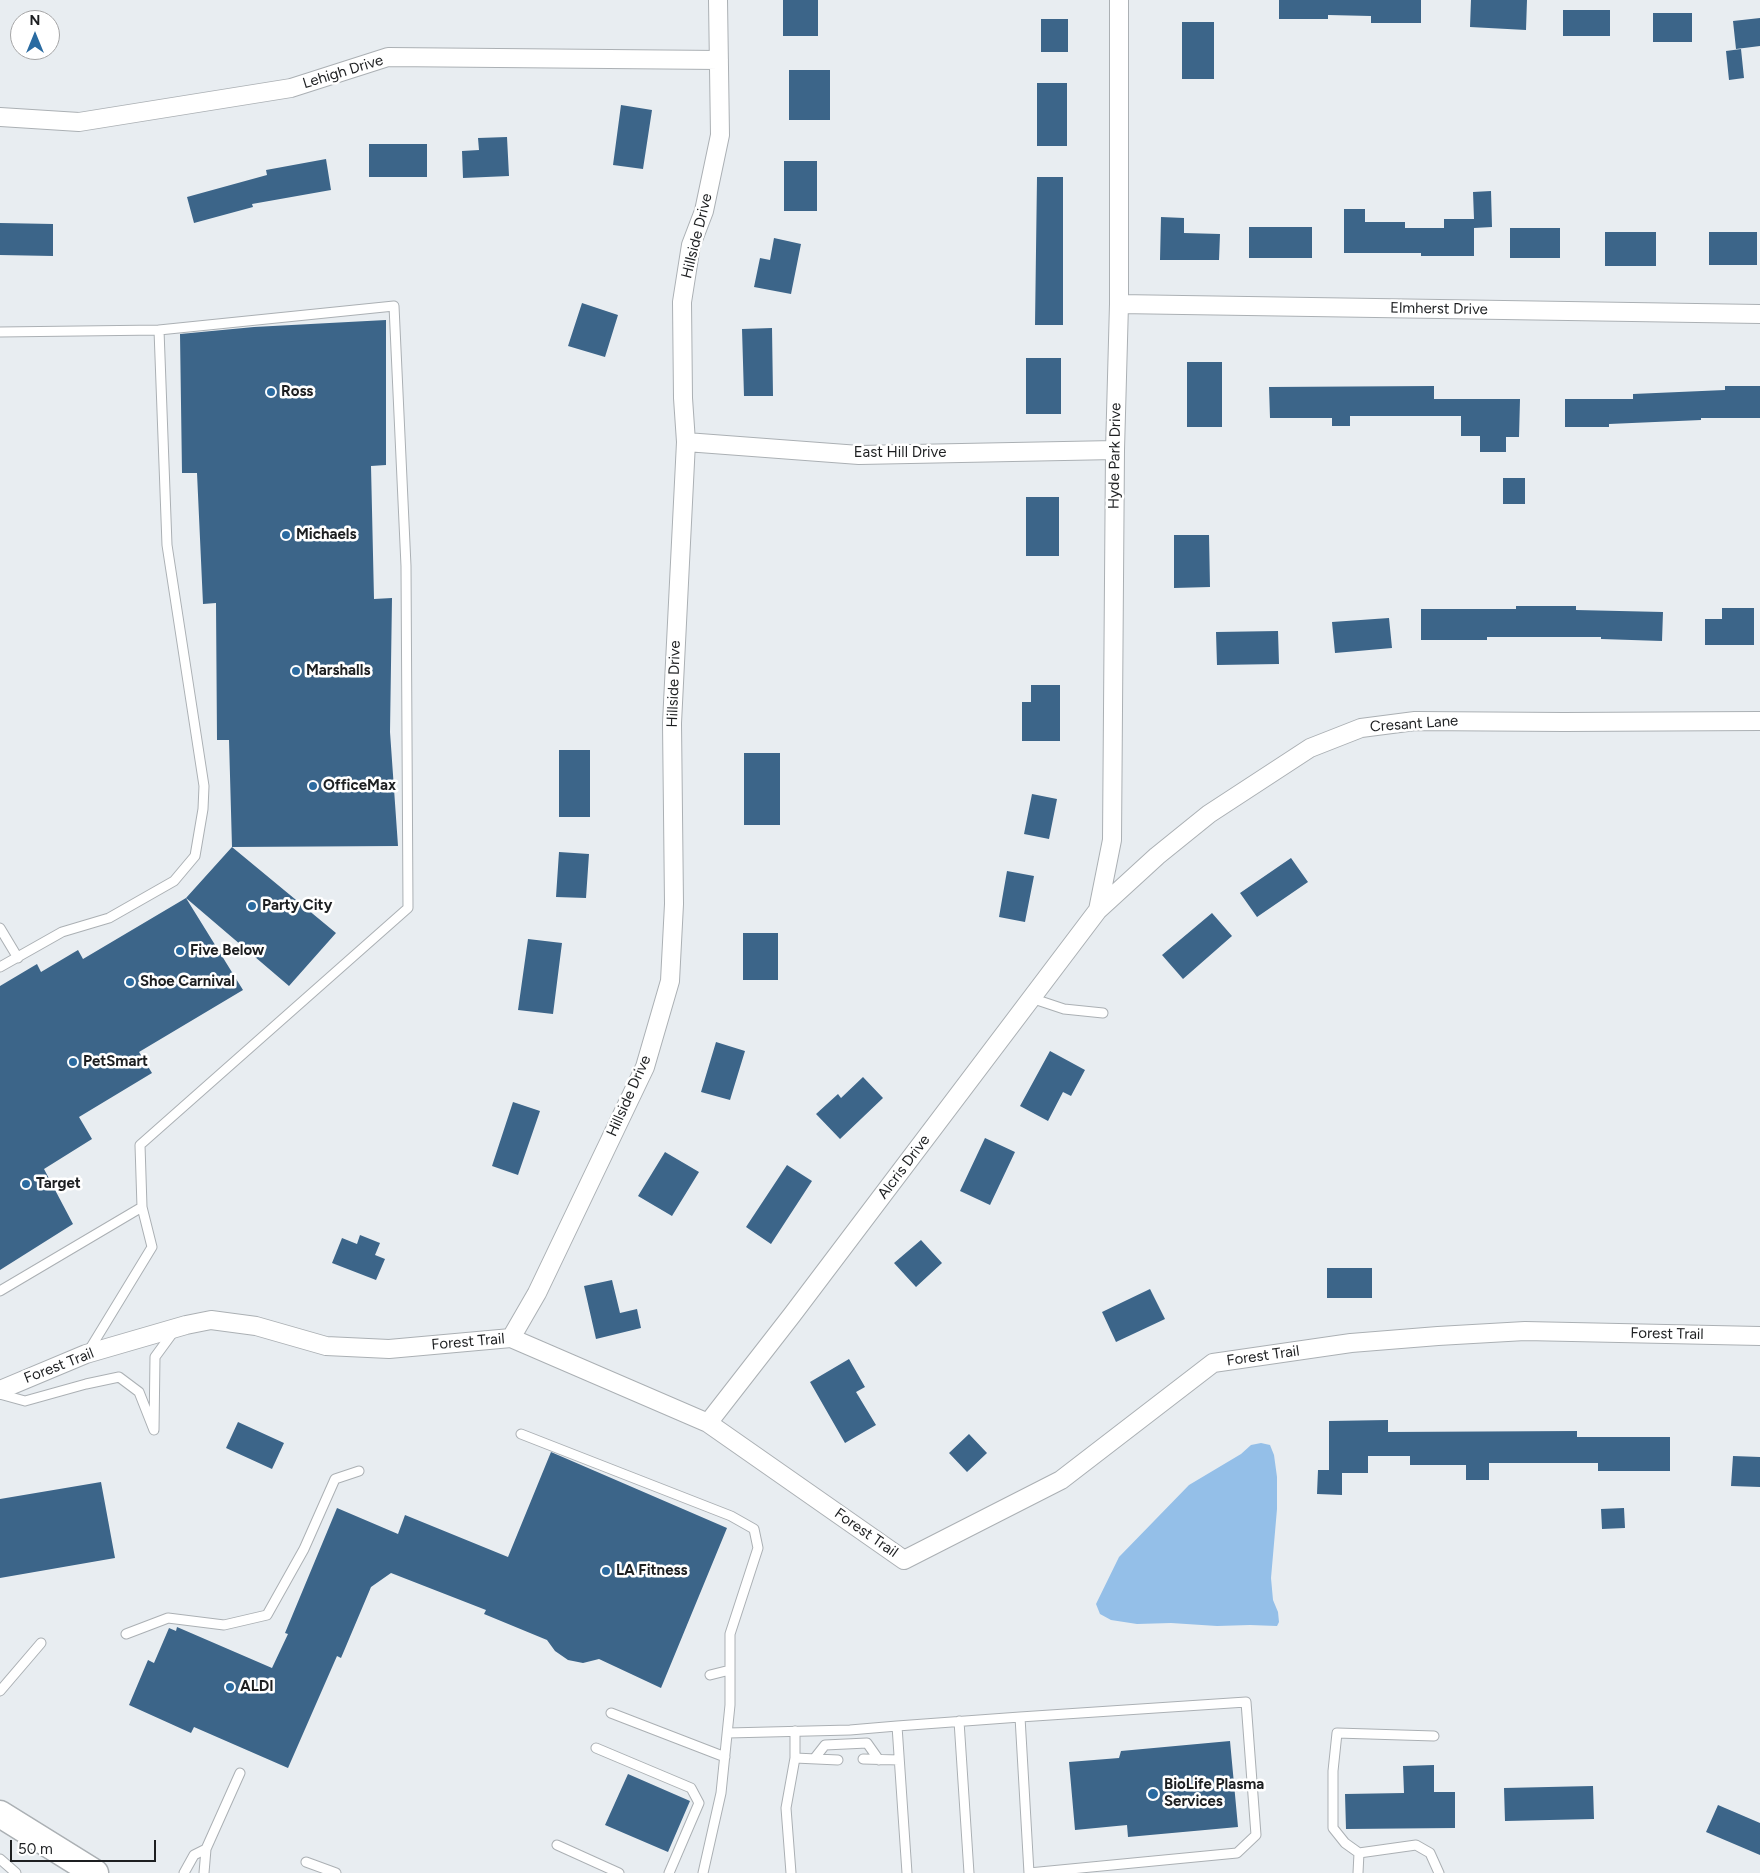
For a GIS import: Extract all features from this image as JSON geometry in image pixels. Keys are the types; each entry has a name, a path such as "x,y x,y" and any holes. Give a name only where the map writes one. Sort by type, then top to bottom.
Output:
{"main road":[{"path":"0,1814 95,1873"}],"street":[{"name":"Hillside Drive","path":"510,1338 536,1292 646,1067 670,981 674,904 672,723 686,442 682,398 682,302 692,245 704,212 720,135 718,0"},
{"name":"Hyde Park Drive","path":"1098,910 1112,840 1115,450 1119,304 1119,0"},
{"name":"Lehigh Drive","path":"0,118 89,121 291,88 388,57 719,60"},
{"name":"Elmherst Drive","path":"1119,304 1760,314"},
{"name":"East Hill Drive","path":"686,442 859,455 1115,450"},
{"name":"Cresant Lane","path":"1098,910 1157,856 1209,814 1310,748 1361,728 1415,721 1760,721"},
{"name":"Alcris Drive","path":"708,1423 1098,910"},
{"name":"Forest Trail","path":"0,1390 86,1354 177,1327 211,1320 256,1326 326,1346 390,1349 510,1338 708,1423 904,1560 1062,1480 1213,1363 1350,1344 1525,1331 1760,1336"}],"lane":[{"path":"0,332 159,330 394,306 406,566 408,908 140,1145 142,1207 152,1246 86,1354"},
{"path":"0,967 62,932 109,918 174,881 195,856 203,809 204,786 167,545 159,330"},
{"path":"0,928 18,958"},
{"path":"1031,998 1064,1009 1103,1013"},
{"path":"0,1291 142,1207"},
{"path":"0,1394 25,1402 86,1384 119,1377 139,1392 154,1430 155,1357 177,1327"},
{"path":"521,1434 731,1516 754,1529 758,1548 730,1634 728,1733 721,1793 703,1873"},
{"path":"126,1634 168,1618 224,1625 266,1615 304,1549 335,1479 359,1471"},
{"path":"0,1691 41,1643"},
{"path":"710,1675 730,1670"},
{"path":"728,1733 896,1726 959,1721 1246,1702 1256,1835 1237,1853 1028,1873 1020,1717"},
{"path":"611,1713 725,1757"},
{"path":"959,1721 969,1873"},
{"path":"896,1726 907,1873"},
{"path":"790,1873 786,1808 795,1758 795,1731"},
{"path":"1434,1736 1337,1733 1333,1771 1333,1828 1345,1843 1359,1853 1416,1845 1430,1853 1439,1873"},
{"path":"814,1759 825,1745 867,1744 879,1760"},
{"path":"596,1748 691,1788 699,1803 669,1873"},
{"path":"795,1758 838,1760"},
{"path":"864,1759 899,1760"},
{"path":"204,1873 206,1849 240,1773"},
{"path":"557,1845 619,1873"},
{"path":"184,1873 194,1855 206,1849"},
{"path":"1358,1873 1359,1853"},
{"path":"0,1859 16,1873"},
{"path":"306,1862 336,1873"}],"water":[{"path":"1261,1443 1270,1445 1274,1455 1277,1477 1277,1509 1271,1578 1273,1600 1278,1612 1279,1622 1277,1626 1137,1624 1111,1620 1100,1614 1096,1604 1119,1557 1189,1485 1241,1454 1251,1445"}],"building":[{"path":"783,0 818,0 818,36 783,36"},
{"path":"1279,0 1421,0 1421,23 1371,23 1371,16 1328,15 1328,19 1279,19"},
{"path":"1471,0 1527,0 1526,30 1470,27"},
{"path":"1563,10 1610,10 1610,36 1563,36"},
{"path":"1653,13 1692,13 1692,42 1653,42"},
{"path":"1760,18 1760,46 1736,49 1733,21"},
{"path":"1041,19 1068,19 1068,52 1041,52"},
{"path":"1182,22 1214,22 1214,79 1182,79"},
{"path":"1741,49 1744,78 1729,80 1726,51"},
{"path":"789,70 830,70 830,120 789,120"},
{"path":"1037,83 1067,83 1067,146 1037,146"},
{"path":"621,105 652,110 643,169 613,165"},
{"path":"507,137 509,176 463,178 462,151 479,150 478,138"},
{"path":"369,144 427,144 427,177 369,177"},
{"path":"326,159 331,190 252,204 253,207 194,223 187,197 267,175 266,170"},
{"path":"784,161 817,161 817,211 784,211"},
{"path":"1037,177 1063,177 1063,325 1035,325"},
{"path":"1491,191 1492,227 1474,228 1474,256 1421,256 1421,253 1344,253 1344,209 1365,209 1365,222 1405,222 1405,228 1444,228 1444,219 1474,219 1473,192"},
{"path":"1161,217 1184,218 1184,233 1220,234 1219,260 1160,260"},
{"path":"0,223 53,224 53,256 0,255"},
{"path":"1249,227 1312,227 1312,258 1249,258"},
{"path":"1510,228 1560,228 1560,258 1510,258"},
{"path":"1605,232 1656,232 1656,266 1605,266"},
{"path":"1709,232 1757,232 1757,265 1709,265"},
{"path":"774,238 801,244 791,294 754,287 760,258 770,260"},
{"path":"582,303 618,315 605,357 568,346"},
{"path":"386,320 386,465 371,466 374,599 392,598 390,732 398,846 232,847 229,740 217,740 216,603 203,604 197,473 182,473 180,334 254,327"},
{"path":"772,328 773,396 744,396 742,329"},
{"path":"1026,358 1061,358 1061,414 1026,414"},
{"path":"1187,362 1222,362 1222,427 1187,427"},
{"path":"1434,386 1434,399 1520,399 1519,437 1506,437 1506,452 1480,452 1480,436 1461,436 1461,416 1350,416 1350,426 1332,426 1332,418 1270,418 1269,387"},
{"path":"1725,386 1760,386 1760,418 1701,418 1701,420 1609,424 1609,427 1565,427 1565,399 1633,399 1633,394 1725,390"},
{"path":"1503,478 1525,478 1525,504 1503,504"},
{"path":"1026,497 1059,497 1059,556 1026,556"},
{"path":"1174,535 1209,535 1210,587 1174,588"},
{"path":"1516,606 1576,606 1576,610 1663,612 1662,641 1601,639 1601,637 1487,637 1487,640 1421,640 1421,609 1516,609"},
{"path":"1722,608 1754,608 1754,645 1705,645 1705,619 1722,619"},
{"path":"1389,618 1392,648 1335,653 1332,622"},
{"path":"1278,631 1279,664 1217,665 1216,632"},
{"path":"1031,685 1060,685 1060,741 1022,741 1022,702 1031,702"},
{"path":"559,750 590,750 590,817 559,817"},
{"path":"744,753 780,753 780,825 744,825"},
{"path":"1032,794 1057,799 1049,839 1024,834"},
{"path":"232,847 336,933 289,986 186,898"},
{"path":"559,852 589,854 586,898 556,897"},
{"path":"1291,858 1308,882 1257,917 1240,893"},
{"path":"1007,871 1034,876 1025,922 999,917"},
{"path":"186,898 243,990 139,1052 152,1073 79,1117 92,1139 44,1169 73,1224 0,1270 0,986 37,964 41,972 78,950 83,959"},
{"path":"1212,913 1232,936 1183,979 1162,955"},
{"path":"743,933 778,933 778,980 743,980"},
{"path":"528,939 562,943 553,1014 518,1010"},
{"path":"716,1042 745,1051 730,1100 701,1092"},
{"path":"1050,1051 1085,1070 1071,1096 1063,1092 1048,1121 1020,1106"},
{"path":"863,1077 883,1098 840,1139 816,1114 838,1094 841,1098"},
{"path":"513,1102 540,1111 518,1175 492,1166"},
{"path":"985,1138 1015,1152 990,1205 960,1191"},
{"path":"665,1152 699,1172 672,1216 638,1196"},
{"path":"787,1165 812,1181 771,1244 746,1227"},
{"path":"360,1235 380,1243 375,1255 385,1259 376,1280 332,1263 342,1238 357,1244"},
{"path":"921,1240 942,1263 916,1287 894,1263"},
{"path":"1327,1268 1372,1268 1372,1298 1327,1298"},
{"path":"612,1280 620,1313 637,1309 641,1328 596,1339 584,1286"},
{"path":"1150,1289 1165,1319 1116,1342 1102,1312"},
{"path":"849,1359 865,1387 856,1392 876,1425 845,1443 810,1382"},
{"path":"1388,1420 1388,1432 1577,1431 1577,1437 1670,1437 1670,1471 1598,1471 1598,1463 1489,1463 1489,1480 1466,1480 1466,1465 1410,1465 1410,1456 1368,1456 1368,1473 1342,1473 1342,1495 1317,1494 1318,1470 1329,1470 1329,1421"},
{"path":"238,1422 284,1443 272,1469 226,1448"},
{"path":"969,1434 987,1453 967,1472 949,1453"},
{"path":"551,1452 727,1528 661,1688 599,1659 583,1663 568,1660 555,1651 547,1640 484,1614 486,1610 391,1573 371,1587 341,1658 337,1656 288,1768 194,1727 191,1733 129,1705 148,1660 154,1663 169,1628 176,1631 177,1627 272,1668 288,1634 285,1633 337,1508 398,1534 405,1515 508,1557"},
{"path":"1733,1456 1760,1457 1760,1487 1731,1486"},
{"path":"101,1482 115,1558 0,1578 0,1499"},
{"path":"1624,1508 1625,1528 1602,1529 1601,1509"},
{"name":"BioLife Plasma Services","path":"1230,1741 1238,1827 1128,1837 1127,1825 1075,1830 1069,1762 1119,1758 1121,1751"},
{"path":"1434,1765 1434,1792 1455,1792 1455,1828 1346,1829 1345,1794 1404,1793 1403,1766"},
{"path":"628,1774 690,1801 668,1852 605,1825"},
{"path":"1593,1786 1594,1819 1505,1821 1504,1788"},
{"path":"1718,1805 1760,1823 1760,1855 1706,1832"}],"place":[{"name":"Ross","path":"271,392"},
{"name":"Michaels","path":"286,535"},
{"name":"Marshalls","path":"296,671"},
{"name":"OfficeMax","path":"313,786"},
{"name":"Party City","path":"252,906"},
{"name":"Five Below","path":"180,951"},
{"name":"Shoe Carnival","path":"130,982"},
{"name":"PetSmart","path":"73,1062"},
{"name":"Target","path":"26,1184"},
{"name":"LA Fitness","path":"606,1571"},
{"name":"ALDI","path":"230,1687"},
{"name":"BioLife Plasma Services","path":"1153,1794"}]}
